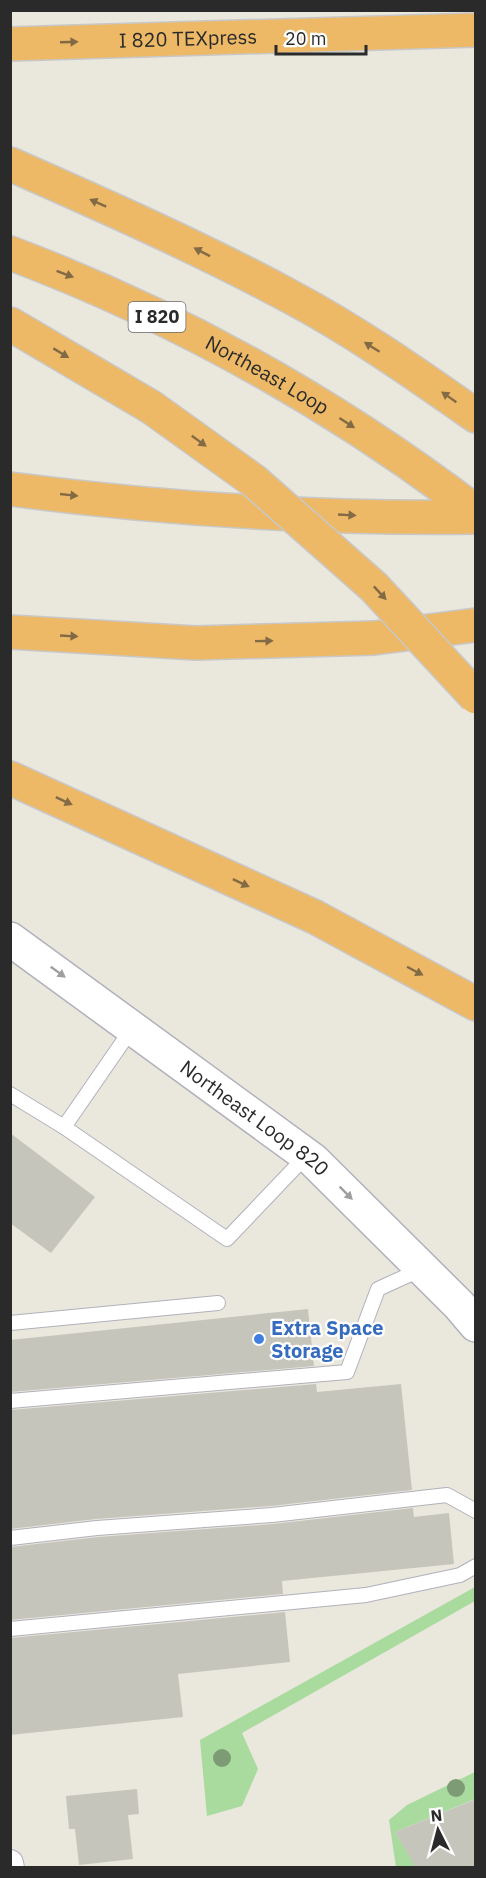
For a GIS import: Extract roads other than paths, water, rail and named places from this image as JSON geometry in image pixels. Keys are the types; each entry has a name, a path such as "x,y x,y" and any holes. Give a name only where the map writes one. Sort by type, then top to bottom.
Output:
{"highway":[{"name":"I 820 TEXpress","path":"10,44 476,30"},
{"path":"10,164 152,226 293,298 422,378 476,416"},
{"name":"Northeast Loop","path":"10,253 73,277 183,330 298,391 429,476 476,512"},
{"path":"10,324 151,407 254,481 374,587 476,697"},
{"path":"10,489 193,508 415,518 476,518"},
{"path":"10,632 196,642 374,638 476,625"},
{"path":"10,778 315,917 476,1004"}],"main road":[{"name":"Northeast Loop 820","path":"10,939 307,1155 423,1269 476,1325"}],"street":[{"path":"10,1863 11,1868"}],"lane":[{"path":"64,1127 133,1027"},
{"path":"10,1094 64,1127 227,1239 307,1155"},
{"path":"10,1401 347,1372 378,1289 423,1269"},
{"path":"10,1323 218,1303"},
{"path":"10,1538 98,1528 272,1515 447,1496 476,1511"},
{"path":"10,1629 366,1595 460,1575 476,1566"}],"place":[{"name":"Extra Space Storage","path":"259,1339"}]}
